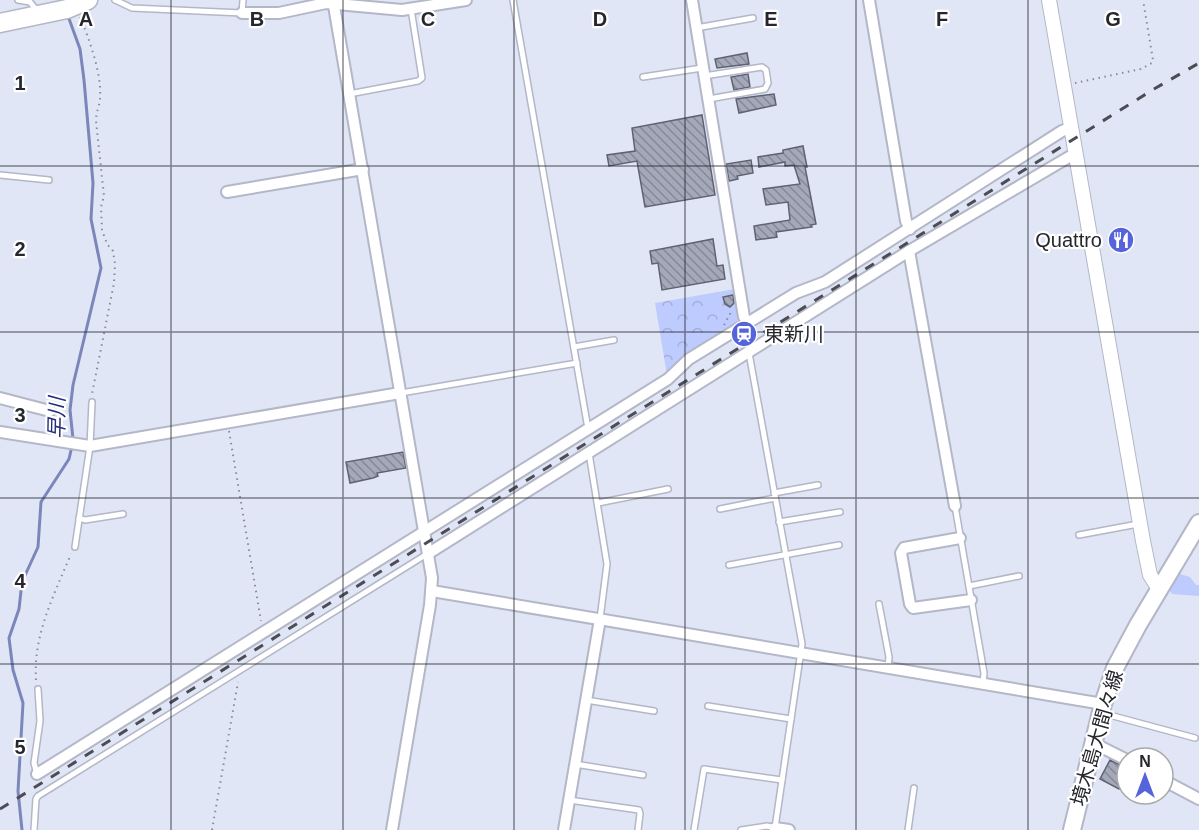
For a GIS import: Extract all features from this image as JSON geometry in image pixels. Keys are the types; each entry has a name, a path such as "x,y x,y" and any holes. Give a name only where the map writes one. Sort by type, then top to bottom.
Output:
{"main road":[{"path":"0,23 46,14 82,3"},
{"name":"境木島大間々線","path":"1072,830 1102,708 1115,668 1199,523"}],"street":[{"path":"242,13 279,13 333,2 411,9 466,0"},
{"path":"692,0 744,317 748,323"},
{"path":"869,0 906,221 910,229"},
{"path":"1049,0 1139,524 1150,575 1160,589"},
{"path":"333,2 429,554 432,591 392,830"},
{"path":"37,774 668,379 689,360 748,323 796,293 825,282 1070,128"},
{"path":"429,554 909,251 1075,156"},
{"path":"227,192 363,169"},
{"path":"909,251 955,506"},
{"path":"0,432 86,446 400,393"},
{"path":"0,398 50,411"},
{"path":"960,538 904,548 902,553 910,604 913,608 971,600"},
{"path":"432,591 983,683 1102,708"},
{"path":"564,830 600,619"},
{"path":"1093,743 1115,754"},
{"path":"1175,786 1199,799"},
{"path":"775,829 789,830"}],"lane":[{"path":"18,0 30,2 46,14"},
{"path":"115,0 132,8 242,13 243,0"},
{"path":"513,0 586,423 589,429"},
{"path":"349,94 418,81 422,78 411,9"},
{"path":"696,28 753,18"},
{"path":"643,77 762,67 766,70 768,83 765,89 708,99"},
{"path":"0,175 49,180"},
{"path":"574,347 614,340"},
{"path":"741,830 767,826 775,829 802,644 749,353"},
{"path":"400,393 577,363"},
{"path":"75,547 92,402"},
{"path":"589,453 607,564 600,619"},
{"path":"720,508 818,485"},
{"path":"598,502 668,489"},
{"path":"955,506 984,673 983,683"},
{"path":"779,522 840,512"},
{"path":"79,518 85,520 123,514"},
{"path":"1079,535 1139,524"},
{"path":"729,565 839,545"},
{"path":"34,830 38,796 429,554"},
{"path":"969,586 1019,576"},
{"path":"879,604 889,657 888,667"},
{"path":"37,774 34,763 40,721 38,689"},
{"path":"586,699 654,711"},
{"path":"708,706 791,719"},
{"path":"1102,708 1195,738"},
{"path":"575,764 643,775"},
{"path":"694,830 704,769 782,780"},
{"path":"908,830 914,788"},
{"path":"569,800 639,810 638,830"}],"path":[{"path":"1063,86 1141,69 1152,63 1143,0"},
{"path":"82,3 96,60 100,97 96,121 104,196 101,207 102,230 107,244 113,251 116,264 92,402"},
{"path":"726,330 723,325 733,309"},
{"path":"227,423 262,627 265,632"},
{"path":"38,689 36,658 40,637 49,605 75,547"},
{"path":"212,830 239,672"}],"green space":[{"path":"735,289 737,324 667,375 655,303"},
{"path":"1176,573 1190,577 1196,585 1199,585 1199,596 1172,594 1168,588"}],"building":[{"path":"747,53 749,64 717,68 715,59"},
{"path":"748,74 750,87 734,90 731,77"},
{"path":"774,94 776,105 739,113 736,99"},
{"path":"702,115 715,195 645,207 637,161 609,166 607,155 635,151 632,128"},
{"path":"803,146 816,224 811,225 812,227 776,232 777,237 756,240 754,226 790,220 788,202 766,205 763,189 800,184 794,165 785,166 785,162 759,167 758,157 783,153 783,150"},
{"path":"751,160 753,173 737,176 738,179 729,181 726,164"},
{"name":"Quattro","path":"1127,233 1129,245 1114,248 1112,235"},
{"path":"713,239 717,266 723,265 725,279 662,290 658,263 652,264 650,251"},
{"path":"733,295 734,303 730,307 725,304 723,297"},
{"path":"751,330 754,335 743,342 739,337"},
{"path":"403,452 406,468 377,473 378,476 373,478 350,483 346,462"},
{"path":"1110,760 1115,762 1115,787 1100,779"}],"waterway":[{"name":"早川","path":"68,16 80,49 93,183 91,219 101,268 73,385 70,410 73,439"},
{"name":"早川","path":"22,830 18,791 23,703 13,670 9,638 19,609 22,582 38,547 41,502 69,459 72,446"}],"railway":[{"path":"0,809 1199,63"}],"place":[{"name":"Quattro","path":"1121,240"},
{"name":"東新川","path":"744,334"}]}
